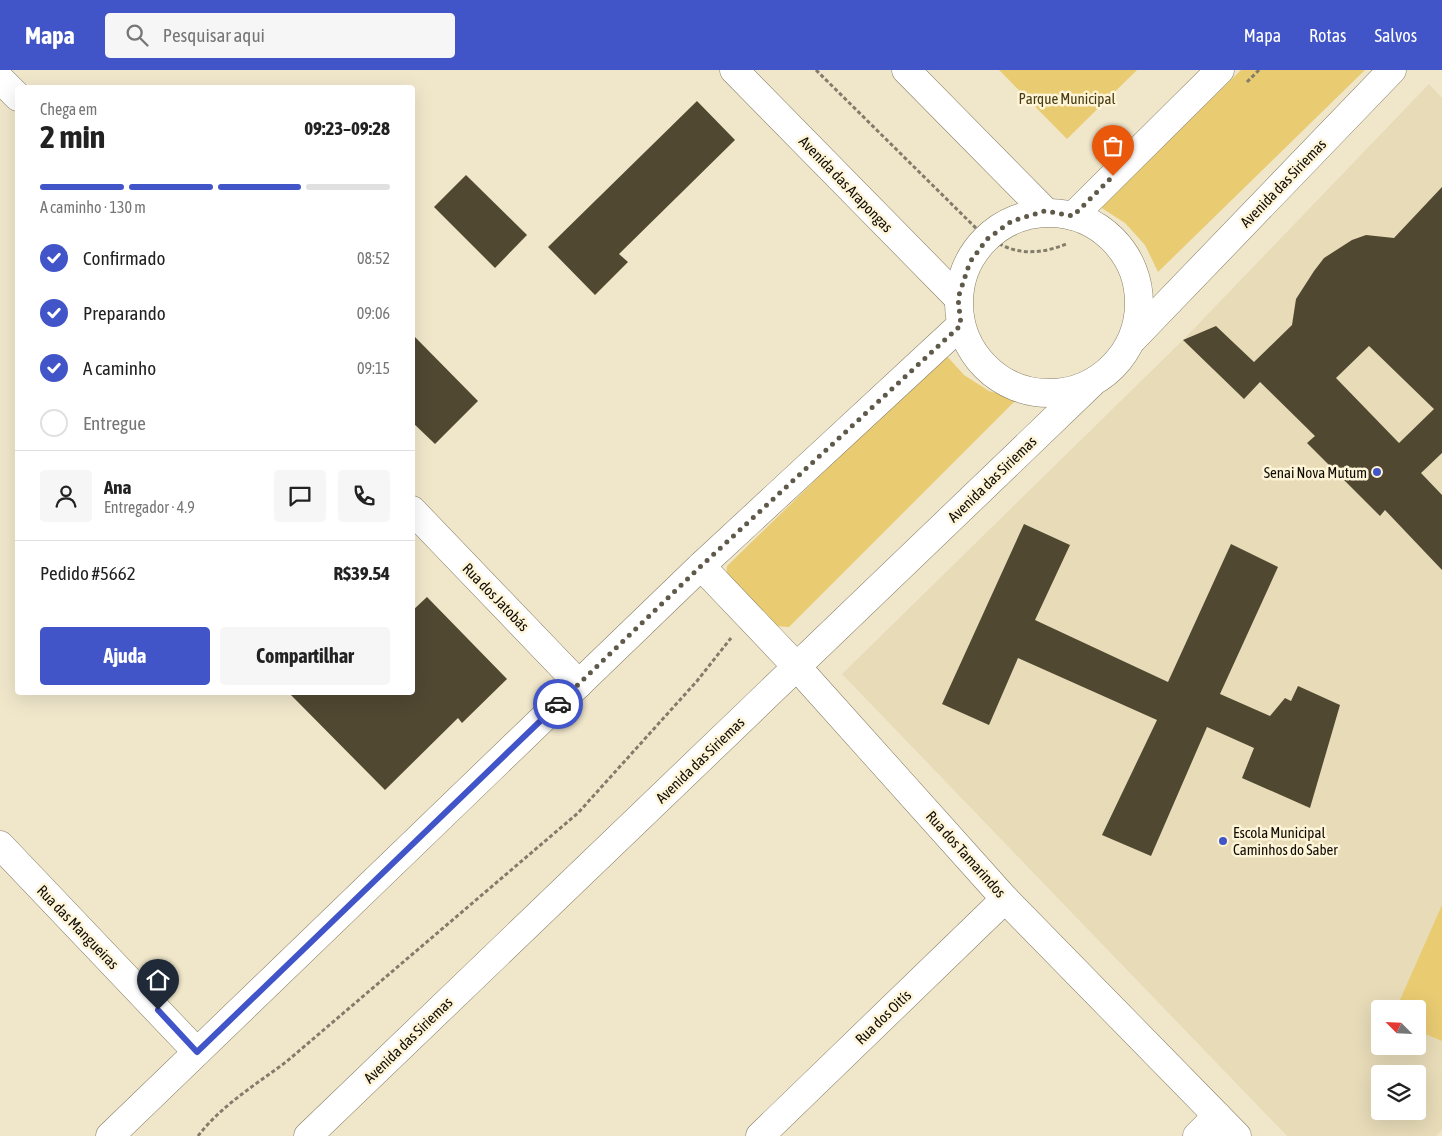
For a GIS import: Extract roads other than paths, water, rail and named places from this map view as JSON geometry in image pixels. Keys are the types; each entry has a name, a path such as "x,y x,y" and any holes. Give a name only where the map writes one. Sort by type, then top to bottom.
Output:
{"street":[{"name":"Avenida das Arapongas","path":"734,70 958,298"},
{"path":"906,70 1045,211"},
{"path":"1073,216 1220,70"},
{"name":"Avenida das Siriemas","path":"1132,340 1392,70"},
{"path":"0,79 15,94"},
{"path":"1045,211 1073,216 1101,229 1123,251 1137,279 1140,310 1132,340 1115,366 1092,383 1065,392 1036,393 1010,384 986,368 970,345 961,325 958,298 970,262 987,239 1012,221 1045,211"},
{"path":"110,1136 701,566 961,325"},
{"name":"Avenida das Siriemas","path":"318,1133 1092,383"},
{"name":"Rua dos Jatobás","path":"415,513 579,684"},
{"name":"Rua dos Tamarindos","path":"701,566 797,667 1005,899 1237,1136"},
{"name":"Rua das Mangueiras","path":"0,845 197,1052"},
{"name":"Rua dos Oitís","path":"760,1136 1005,899"},
{"path":"1197,1136 1217,1116"}],"place":[{"name":"Senai Nova Mutum","path":"1377,472"},
{"name":"Escola Municipal Caminhos do Saber","path":"1223,841"}],"park label":[{"name":"Parque Municipal","path":"1067,98"}]}
